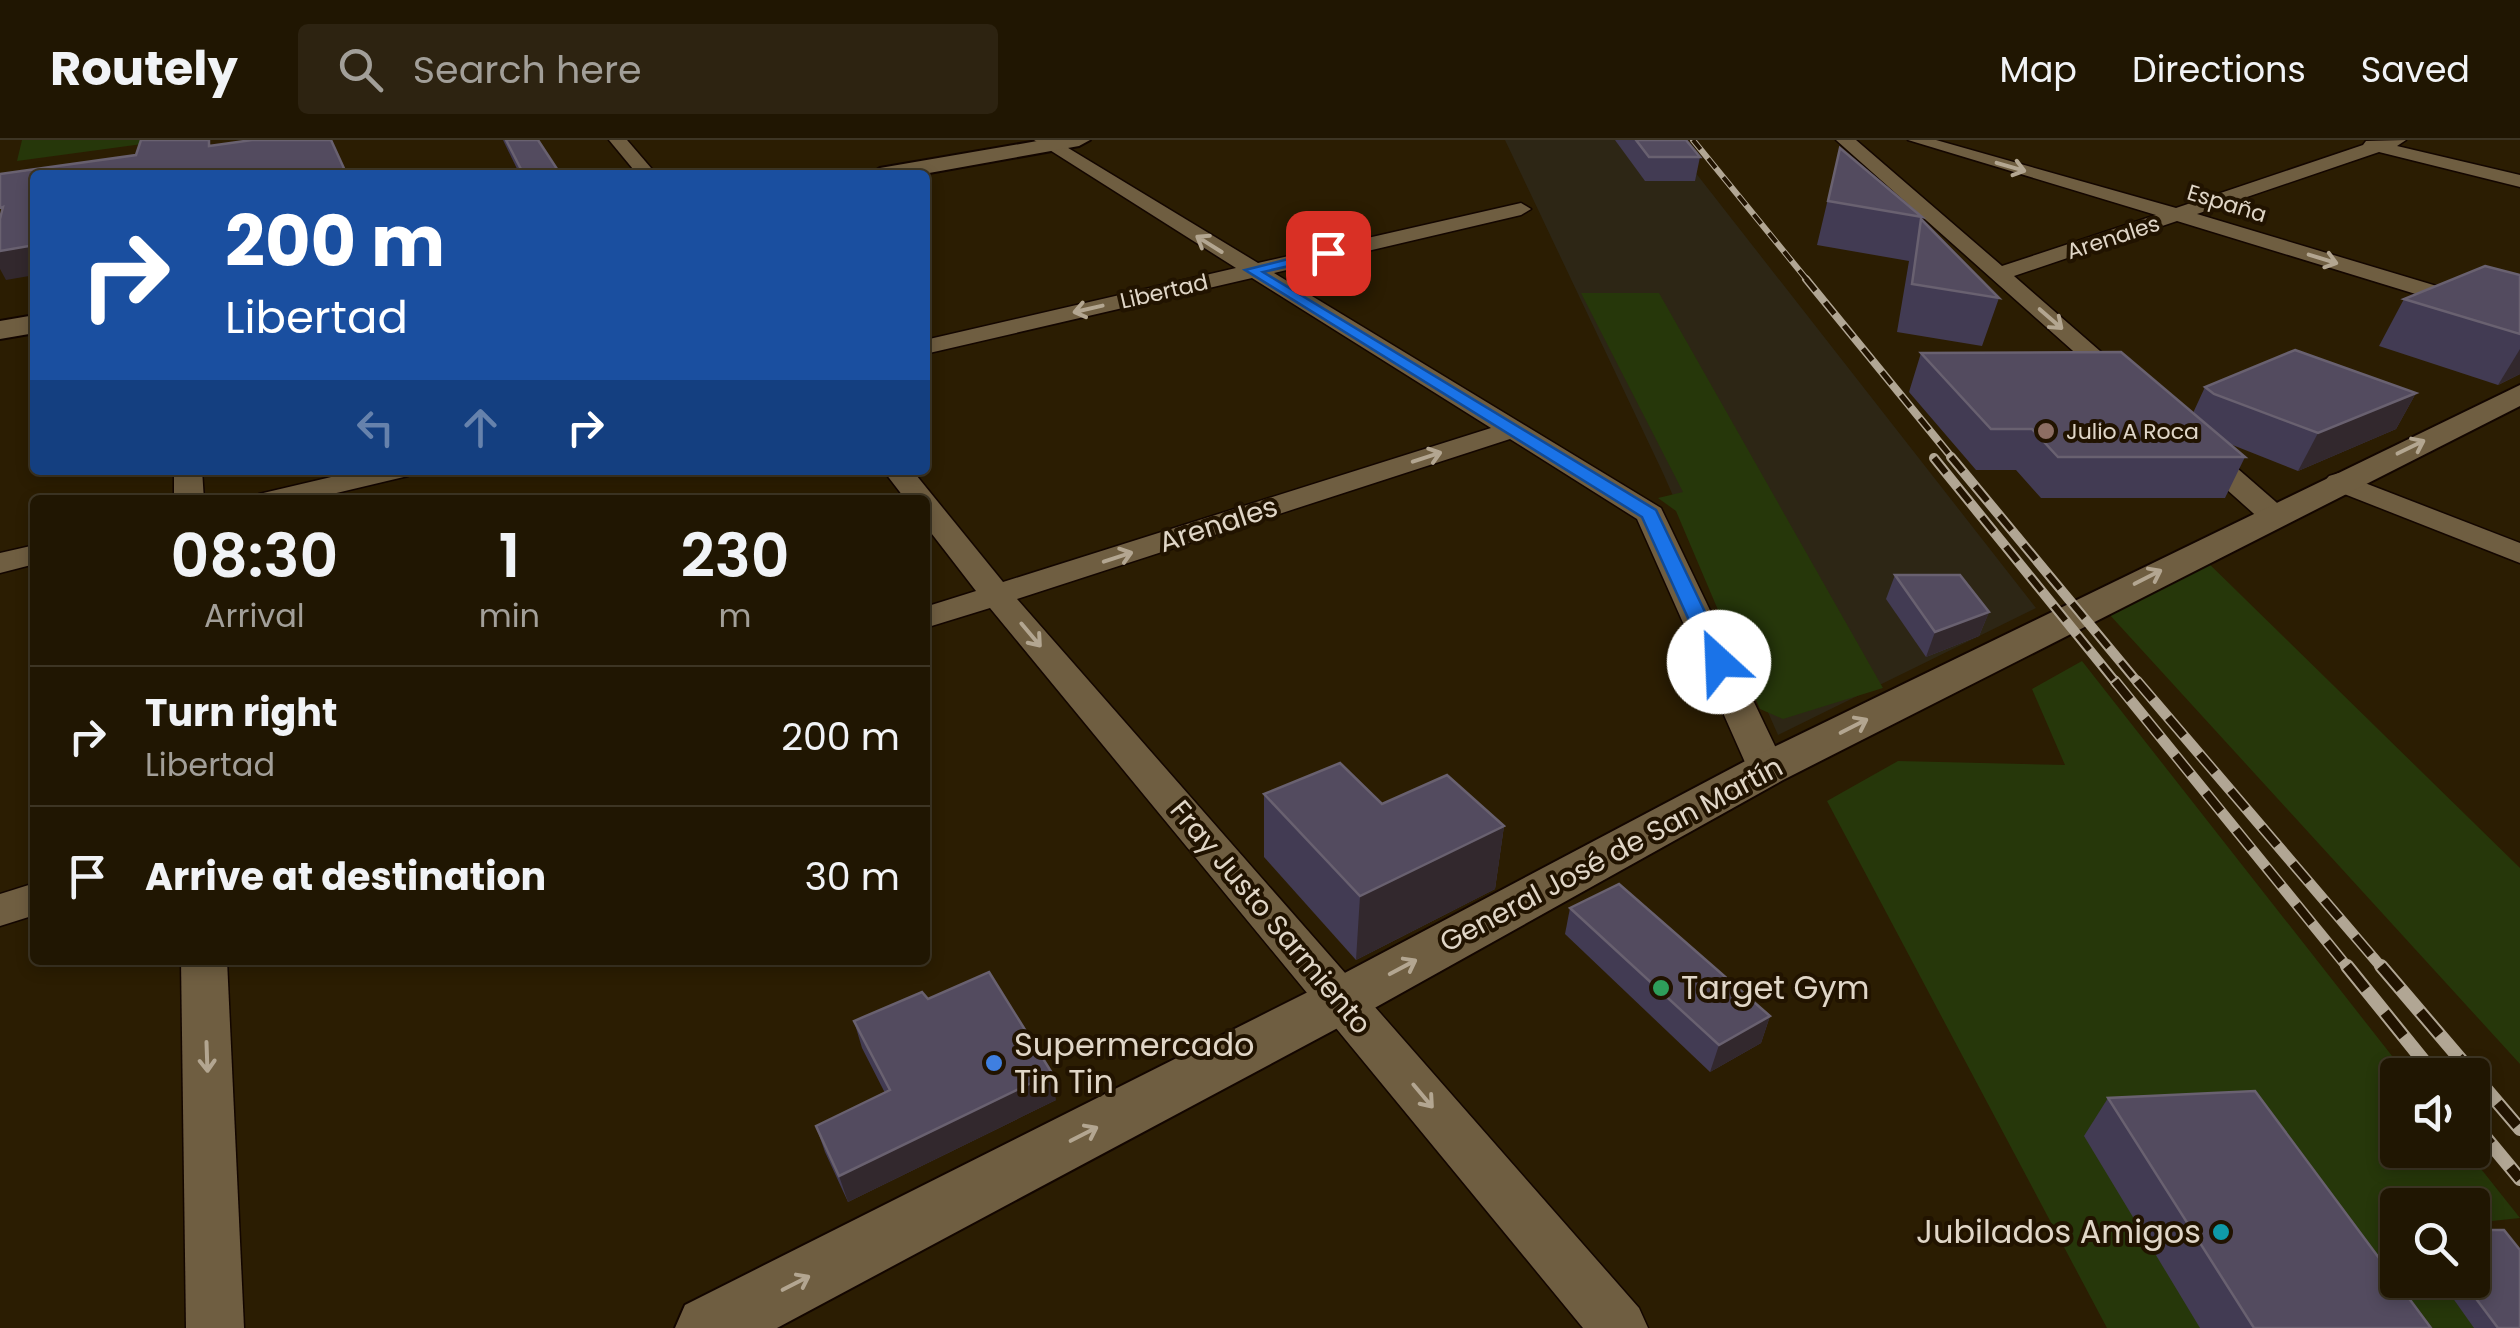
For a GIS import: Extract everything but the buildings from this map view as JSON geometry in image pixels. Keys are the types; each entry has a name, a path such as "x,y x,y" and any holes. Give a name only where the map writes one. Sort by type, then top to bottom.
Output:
{"street":[{"path":"1845,140 2144,401"},
{"name":"España","path":"1917,140 2180,215 2520,320"},
{"path":"2352,140 2387,143 2520,180"},
{"path":"907,170 1058,142 1252,270 1650,514 1767,770"},
{"path":"627,143 645,170"},
{"name":"Arenales","path":"2000,274 2387,143"},
{"name":"Libertad","path":"930,346 1521,209"},
{"path":"0,330 30,325"},
{"name":"General José de San Martín","path":"709,1328 1342,1000 1767,770 2520,394"},
{"path":"2172,426 2273,515"},
{"name":"Arenales","path":"930,616 1511,430"},
{"path":"290,495 376,475"},
{"name":"Fray Justo Sarmiento","path":"901,475 917,495"},
{"path":"2339,482 2520,554"},
{"name":"Fray Justo Sarmiento","path":"930,511 997,596 1619,1328"},
{"path":"0,562 30,555"},
{"path":"0,910 30,901"},
{"path":"204,965 215,1328"}],"shaded area":[{"path":"1505,140 1670,140 2036,608 1778,735 1663,473"}],"green space":[{"path":"22,140 172,140 17,161"},
{"path":"1581,293 1659,293 1883,688 1783,719 1760,709 1676,511 1658,498 1683,492"},
{"path":"2197,552 2520,868 2520,1064 2098,602"},
{"path":"2082,661 2394,1058 2380,1058 2380,1168 2480,1168 2520,1218 2490,1221 2490,1188 2380,1188 2380,1298 2453,1298 2475,1328 2107,1328 1827,801 1898,761 2065,765 2032,689"}],"railway":[{"path":"1693,140 1808,281"},
{"path":"1806,279 1953,459"},
{"path":"1951,457 2139,684"},
{"path":"1934,458 2117,684"},
{"path":"2115,681 2349,969"},
{"path":"2137,681 2383,969"},
{"path":"2347,966 2421,1058"},
{"path":"2381,966 2520,1129"},
{"path":"2490,1143 2520,1179"}],"place":[{"name":"Julio A Roca","path":"2046,431"},
{"name":"Target Gym","path":"1661,988"},
{"name":"Supermercado Tin Tin","path":"994,1063"},
{"name":"Jubilados Amigos","path":"2221,1232"}],"route":[{"path":"1328,253 1252,270 1650,514 1719,662"}]}
